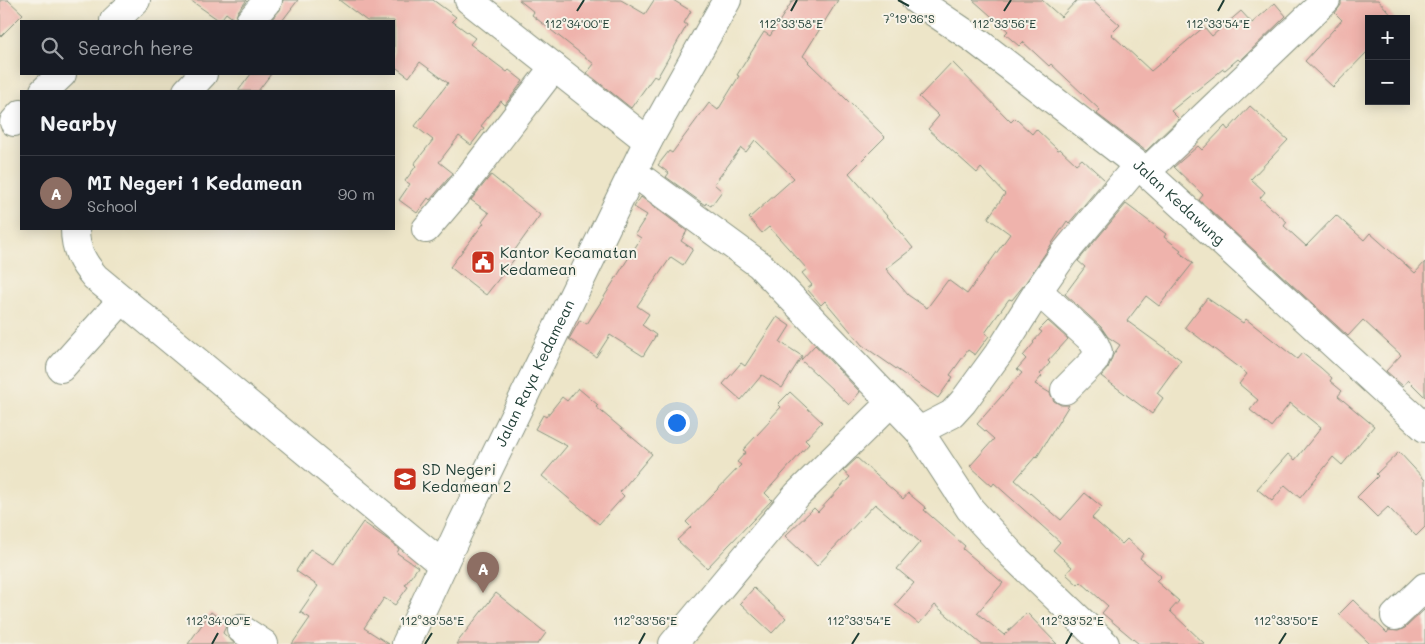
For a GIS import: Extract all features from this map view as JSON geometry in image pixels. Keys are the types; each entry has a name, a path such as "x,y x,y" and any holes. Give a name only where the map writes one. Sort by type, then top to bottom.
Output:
{"main road":[{"path":"115,20 136,0"},
{"path":"251,20 268,0"},
{"path":"469,0 648,141"},
{"name":"Jalan Raya Kedamean","path":"406,644 524,393 648,141 727,0"},
{"name":"Jalan Kedawung","path":"916,0 974,39 1142,168 1425,428"},
{"path":"919,431 952,414 963,402 1001,350 1063,255 1142,168 1326,0"},
{"path":"426,228 461,188 554,67"},
{"path":"45,90 61,75"},
{"path":"188,90 202,75"},
{"path":"633,172 760,265 919,431 970,508 1012,555 1105,644"},
{"path":"75,230 76,245 80,257 95,277 443,565"},
{"path":"1038,291 1091,339 1098,352 1094,361 1065,390"},
{"path":"61,368 122,300"},
{"path":"673,644 797,495 891,402"},
{"path":"1395,616 1425,587"},
{"path":"241,629 264,644"}],"building":[{"path":"0,0 8,0 23,14 0,37"},
{"path":"190,0 247,0 238,11 235,20 226,13 219,20"},
{"path":"283,0 298,0 283,20 271,20 280,10"},
{"path":"339,0 433,0 456,17 452,21 475,38 470,44 507,72 509,70 523,81 505,105 501,101 481,126 484,128 471,145 459,136 439,162 453,173 430,200 428,198 417,213 399,200 410,184 405,181 416,166 414,164 433,140 415,126 448,83 420,62 409,77 395,67 395,20 366,20"},
{"path":"519,0 621,0 645,14 654,0 673,0 691,11 684,23 687,25 657,78 654,76 631,108 587,73 594,64 532,15 534,12"},
{"path":"793,0 838,0 803,56 885,137 849,173 913,248 886,269 908,295 927,308 948,280 967,294 1010,234 988,218 1005,194 981,168 977,173 928,129 939,116 919,97 952,62 1011,122 1015,118 1032,134 1036,129 1076,164 1082,159 1105,180 1069,223 1067,221 1024,285 1012,300 1009,299 985,333 989,336 975,355 968,350 950,375 953,377 938,398 862,345 825,301 821,305 807,289 812,285 802,273 807,269 769,227 762,233 749,218 794,178 755,140 746,152 741,148 714,184 722,191 711,206 706,203 705,205 666,177 669,173 658,165 669,151 672,153 709,103 718,110 764,32 770,36"},
{"path":"973,0 1042,0 1061,17 1077,0 1092,0 1120,25 1111,34 1151,71 1204,27 1212,36 1241,11 1252,23 1275,3 1286,16 1240,61 1238,59 1225,70 1223,69 1171,111 1179,119 1146,151 1097,114 1100,110 1051,64 1049,66 1023,42 1019,46 1005,34 1008,31"},
{"path":"1341,0 1378,0 1391,15 1365,15 1365,54 1333,87 1305,61 1342,20 1335,13 1341,5"},
{"path":"250,75 270,75 259,90 239,90"},
{"path":"1250,106 1288,140 1251,179 1265,192 1260,198 1287,222 1284,226 1306,246 1336,215 1364,240 1370,233 1415,273 1425,262 1425,397 1408,380 1403,386 1386,371 1401,355 1363,320 1348,336 1199,200 1203,195 1174,167 1198,146 1202,150 1225,126 1228,130"},
{"path":"491,175 540,215 512,254 516,257 486,295 450,267 484,223 482,222 489,213 471,200"},
{"path":"641,197 687,231 681,241 693,249 683,265 671,257 637,306 649,314 642,325 656,335 643,356 610,335 596,357 569,339 580,320 587,324 641,238 635,234 647,215 634,207"},
{"path":"1126,204 1166,234 1164,237 1181,250 1179,252 1193,263 1159,306 1146,296 1127,321 1181,360 1157,393 1163,398 1152,414 1101,376 1108,368 1113,355 1120,345 1108,337 1101,327 1065,294 1085,267 1078,261"},
{"path":"1207,298 1243,323 1246,319 1297,359 1302,353 1332,378 1330,381 1342,391 1338,396 1374,426 1342,465 1333,457 1300,498 1285,485 1272,501 1257,489 1288,454 1295,460 1321,428 1290,403 1271,427 1250,410 1258,400 1239,384 1247,374 1185,327"},
{"path":"777,317 790,326 780,342 802,356 782,388 762,375 741,400 723,384 741,363 745,366"},
{"path":"1048,321 1068,339 1048,361 1050,363 1040,374 1042,376 1035,384 1050,393 1054,401 1061,405 1069,405 1037,457 1015,480 1061,520 1085,493 1102,507 1092,518 1122,544 1127,539 1143,554 1140,558 1161,576 1156,581 1179,601 1170,611 1205,644 1139,644 1102,613 1108,606 1081,582 1078,585 1066,574 1072,567 1053,550 1060,542 994,483 992,486 970,466 994,439 977,424 1022,373 1017,369 1026,359 1023,356 1042,332 1039,330"},
{"path":"815,345 860,392 849,405 801,360"},
{"path":"578,388 598,405 596,407 652,454 620,492 624,496 599,524 542,476 567,446 535,429 543,415 546,417 562,397 567,401"},
{"path":"790,392 822,422 805,440 809,444 765,493 772,500 707,568 677,540 691,527 686,522 741,465 737,462 746,452 743,450 771,420 781,407 778,404"},
{"path":"1399,452 1425,480 1425,527 1416,536 1388,507 1377,517 1357,497 1378,476 1376,474"},
{"path":"857,458 903,499 908,493 926,508 924,510 965,546 963,549 1003,583 977,613 1004,635 1027,613 1057,644 981,644 935,605 919,624 895,605 914,583 897,569 920,542 875,504 817,566 785,536 814,508 818,512 850,477 843,471"},
{"path":"363,522 399,549 397,553 418,567 405,585 408,587 395,605 384,598 364,628 389,644 292,644 310,618 300,612 318,586 296,571 310,549 334,564"},
{"path":"754,588 786,618 772,633 740,603"},
{"path":"496,593 546,633 538,644 456,644"},
{"path":"1353,600 1387,633 1389,630 1398,631 1405,628 1425,609 1425,644 1370,644 1339,614"},
{"path":"211,612 227,624 223,633 235,644 188,644"}],"place":[{"name":"Kantor Kecamatan Kedamean","path":"483,262"},
{"name":"SD Negeri Kedamean 2","path":"405,479"},
{"name":"MI Negeri 1 Kedamean","path":"483,593"}]}
